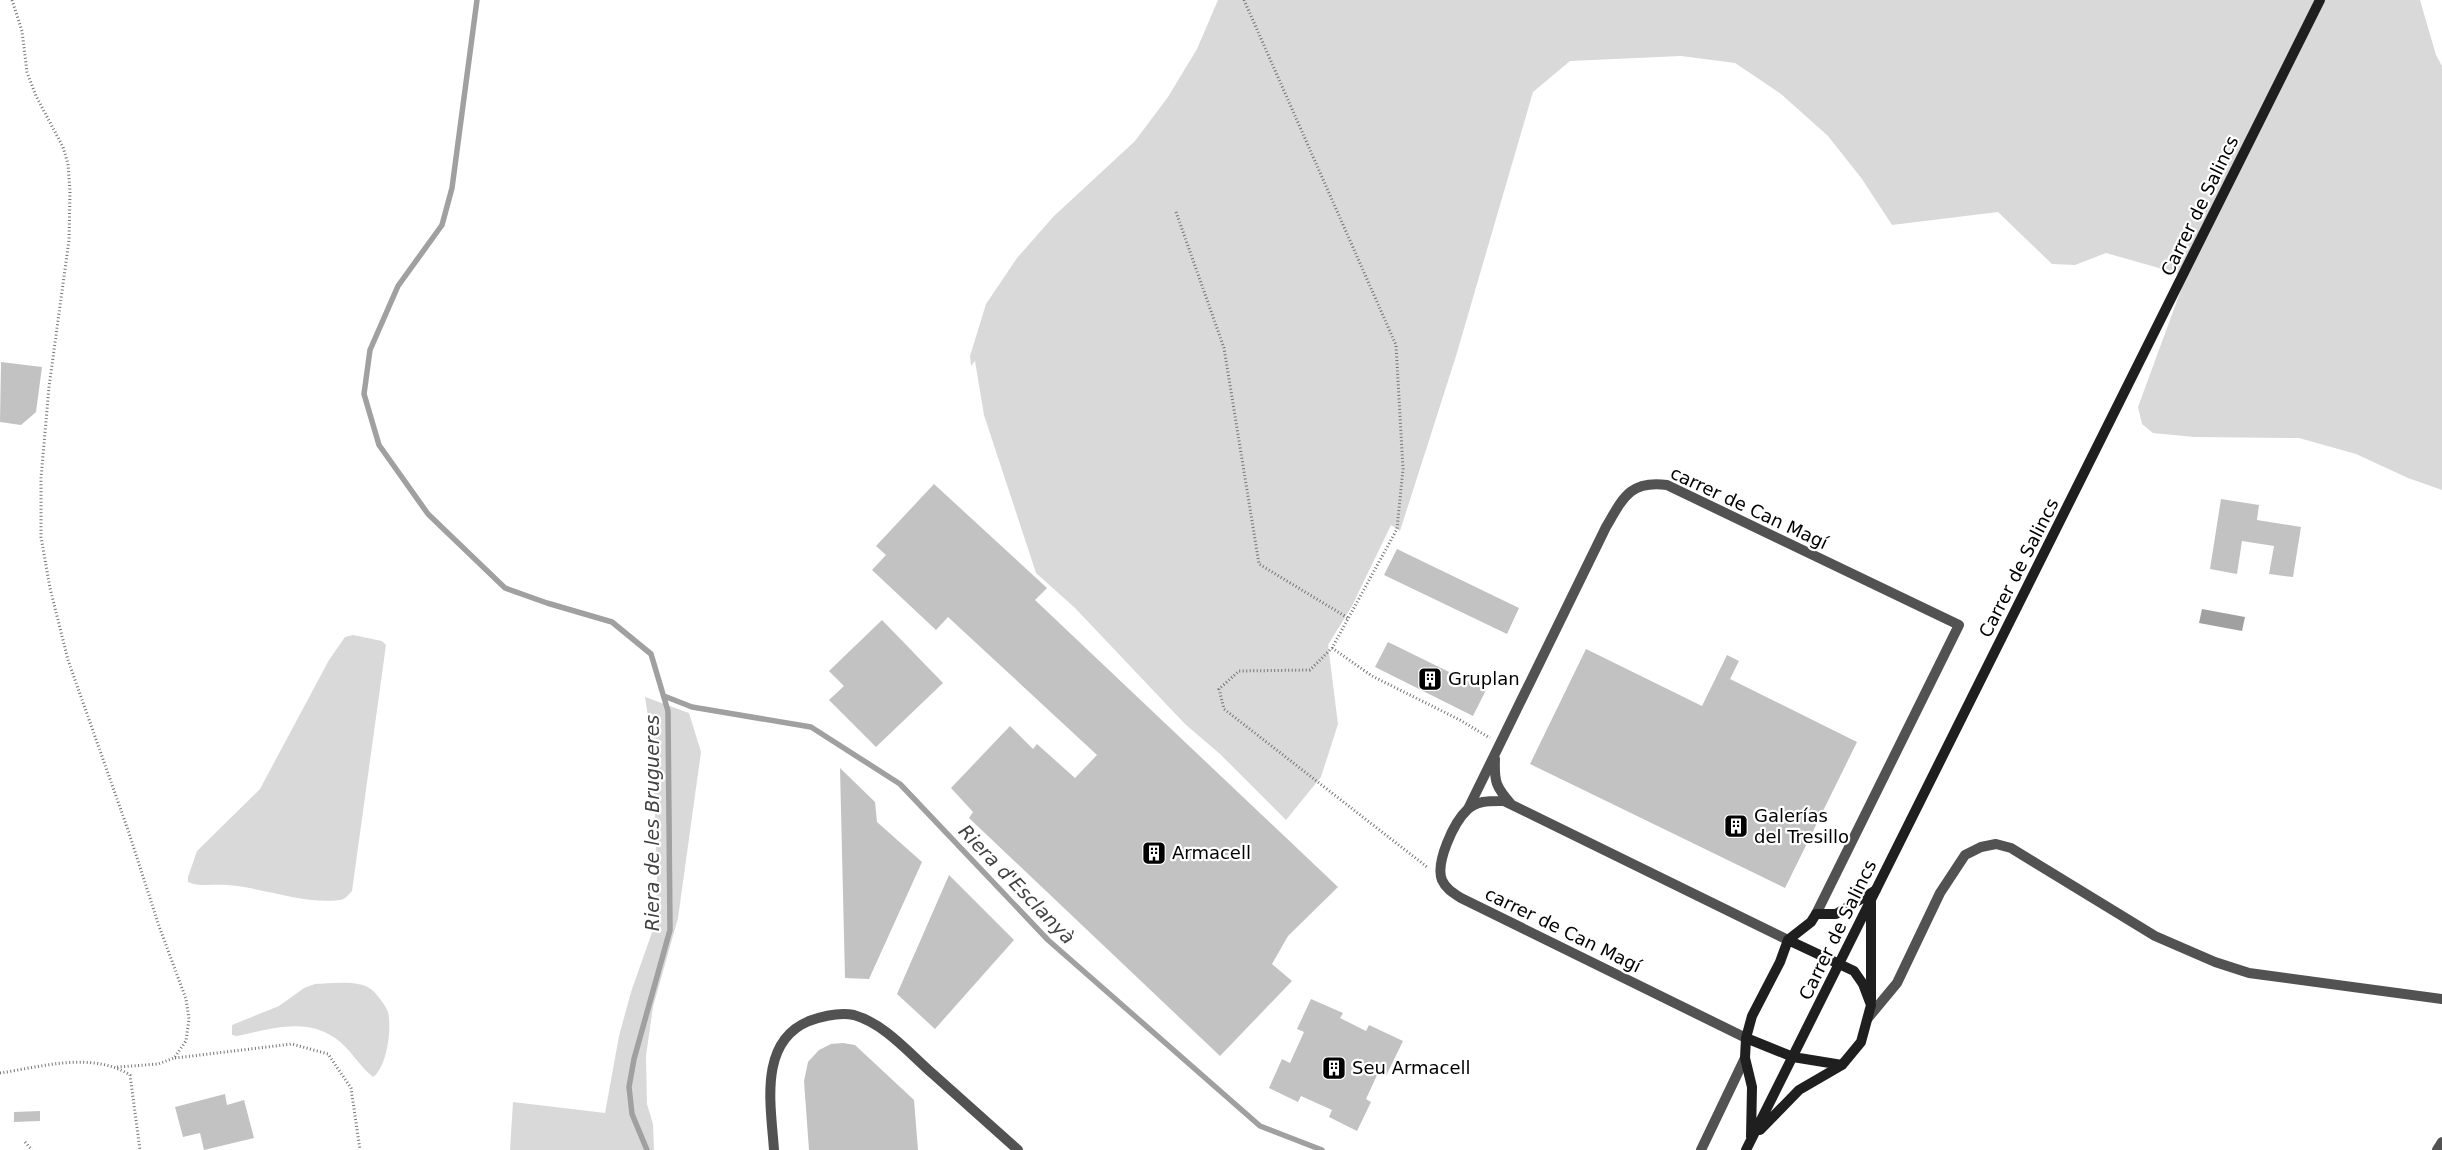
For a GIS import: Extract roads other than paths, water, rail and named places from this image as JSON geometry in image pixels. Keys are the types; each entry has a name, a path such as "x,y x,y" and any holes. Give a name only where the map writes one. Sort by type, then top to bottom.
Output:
{"main road":[{"name":"Carrer de Salincs","path":"1746,1150 2320,0"},
{"path":"1751,1140 1752,1087 1745,1058 1746,1038 1752,1016 1780,962 1788,940 1811,922 1816,914 1836,914 1876,890"},
{"path":"1751,1140 1799,1090 1842,1065 1861,1042 1871,1005 1871,900"},
{"path":"1788,940 1854,971 1863,984 1871,1005"},
{"path":"1746,1038 1793,1057 1842,1065"}],"street":[{"name":"carrer de Can Magí","path":"1746,1038 1461,898 1447,888 1441,878 1442,859 1447,844 1468,809 1495,756 1606,527 1623,498 1635,488 1650,482 1667,485 1959,625"},
{"name":"Carrer de Salincs","path":"1816,914 1959,625"},
{"name":"carrer de Can Magí","path":"1495,756 1494,780 1500,792 1512,805"},
{"name":"carrer de Can Magí","path":"1468,809 1485,801 1504,801 1788,940"},
{"path":"1868,1018 1897,983 1940,893 1965,855 1981,847 1996,844 2011,848 2155,936 2215,962 2249,973 2442,999"},
{"path":"774,1150 770,1096 771,1073 776,1051 788,1035 803,1024 818,1018 838,1014 853,1015 883,1029 1018,1150"},
{"path":"1701,1150 1745,1058"},
{"path":"2436,1150 2442,1142"}],"waterway":[{"name":"Riera de les Brugueres","path":"477,0 452,188 442,225 398,286 370,350 364,394 379,445 428,514 505,588 547,603 612,622 651,654 668,711 670,930 634,1059 629,1087 632,1114 647,1150"},
{"name":"Riera d'Esclanyà","path":"664,696 692,707 811,727 900,784 1048,940 1260,1126 1322,1150"}],"place":[{"name":"Gruplan","path":"1430,679"},
{"name":"Galerías del Tresillo","path":"1736,826"},
{"name":"Armacell","path":"1154,853"},
{"name":"Seu Armacell","path":"1334,1068"}]}
